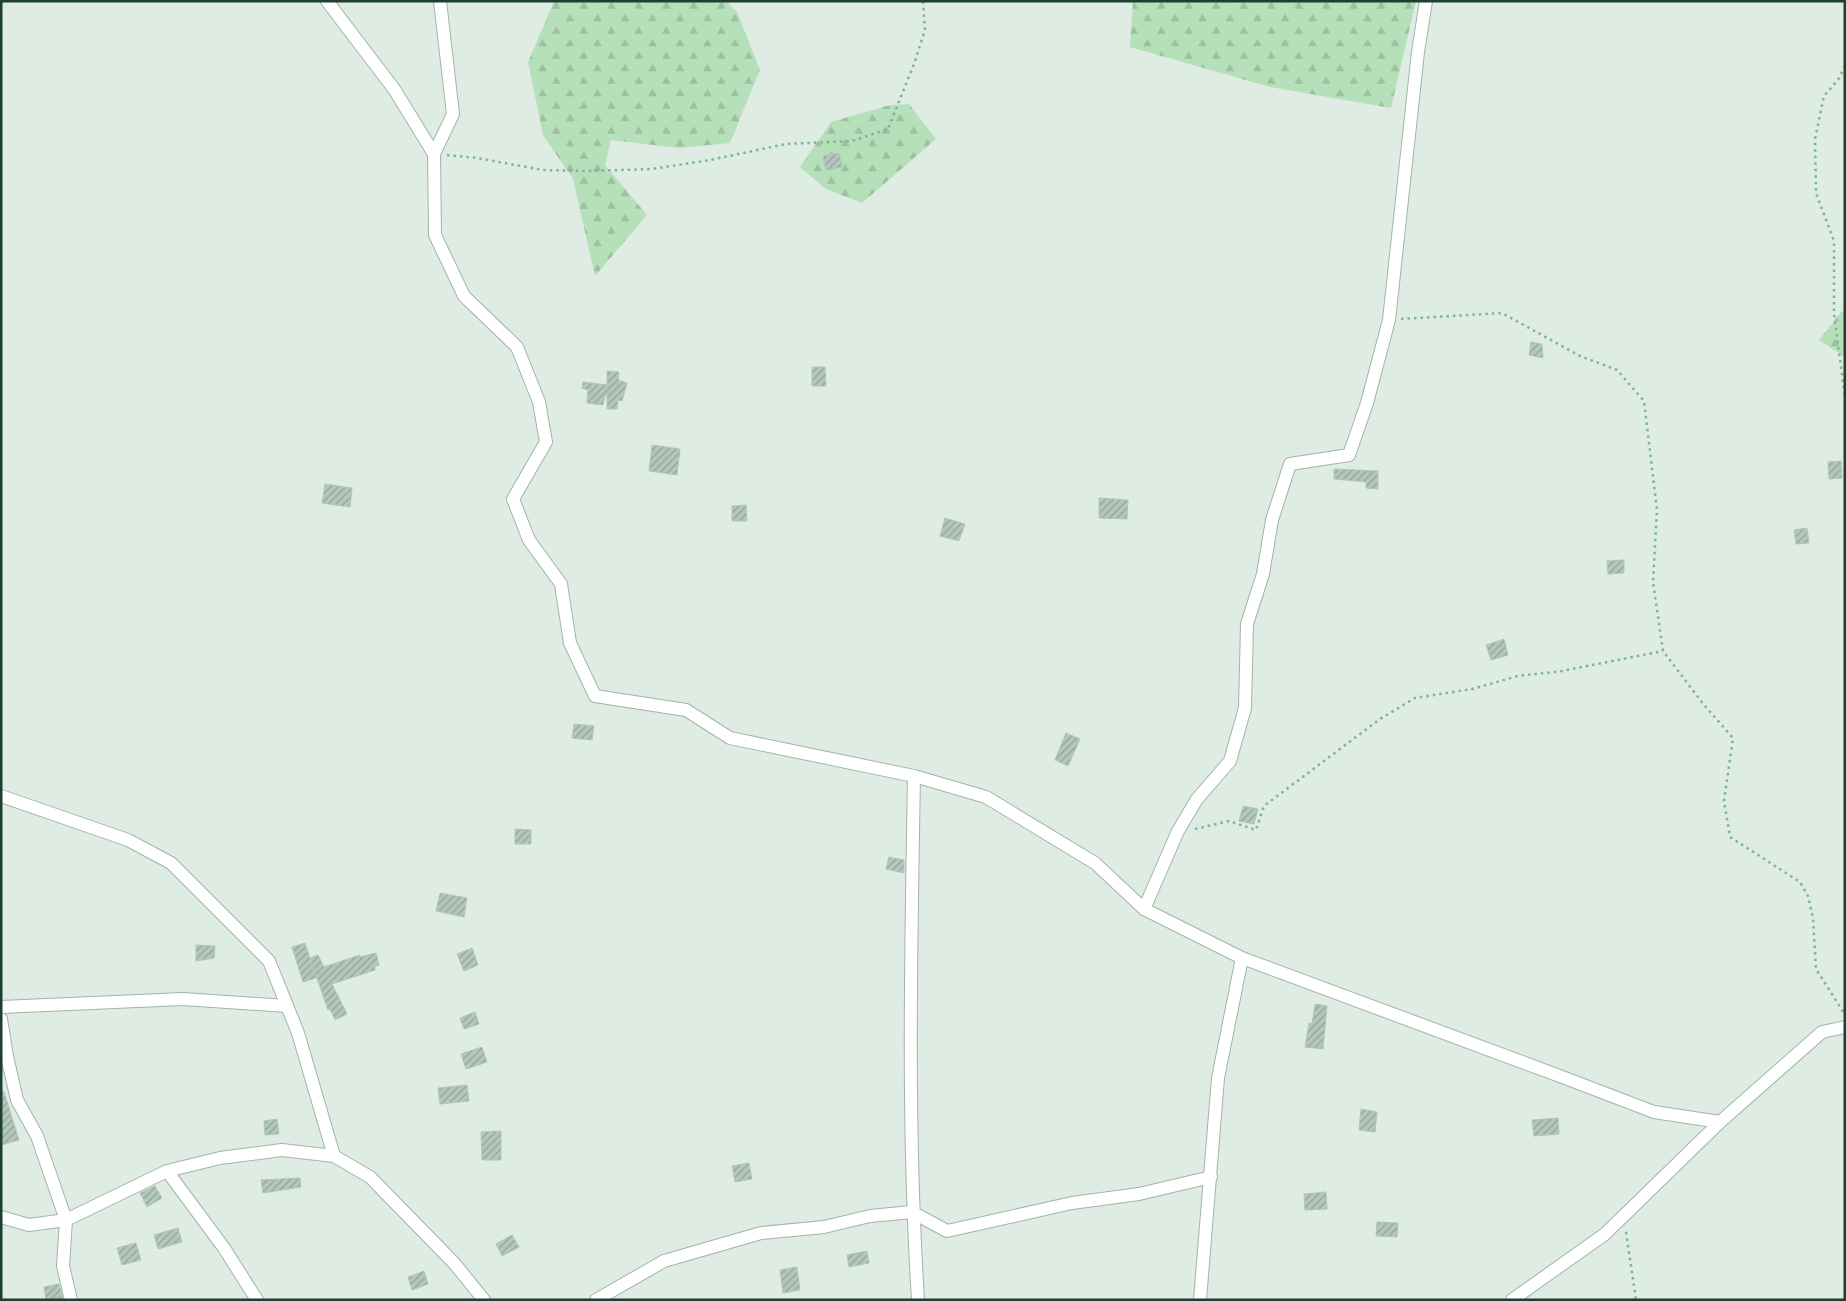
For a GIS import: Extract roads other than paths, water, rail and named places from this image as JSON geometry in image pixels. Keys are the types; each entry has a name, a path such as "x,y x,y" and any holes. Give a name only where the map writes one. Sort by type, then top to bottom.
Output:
{"street":[{"path":"328,1 394,89 434,154"},
{"path":"440,1 453,114 434,154 435,235 464,296 517,347 539,402 546,442 513,499 529,540 561,584 570,643 595,696 686,710 730,738 914,776 986,797 1095,863 1144,909 1242,958 1654,1112 1720,1122"},
{"path":"1144,909 1178,831 1196,798 1230,761 1245,708 1248,624 1263,574 1272,520 1290,464 1349,455 1367,403 1389,320 1418,52 1426,1"},
{"path":"914,776 911,968 912,1212 918,1300"},
{"path":"1,796 128,840 171,863 269,961 298,1033 334,1156"},
{"path":"1200,1300 1218,1078 1242,958"},
{"path":"1,1007 183,999 288,1006"},
{"path":"1,1019 17,1100 37,1136 66,1220 63,1266 71,1300"},
{"path":"1512,1300 1605,1234 1720,1122 1822,1032 1845,1027"},
{"path":"1,1217 29,1225 66,1220 167,1171 220,1158 282,1150 334,1156 370,1177 454,1263 484,1300"},
{"path":"167,1171 224,1248 257,1300"},
{"path":"596,1300 664,1262 761,1233 824,1226 870,1216 912,1212 947,1231 1072,1203 1139,1194 1211,1177"}]}
